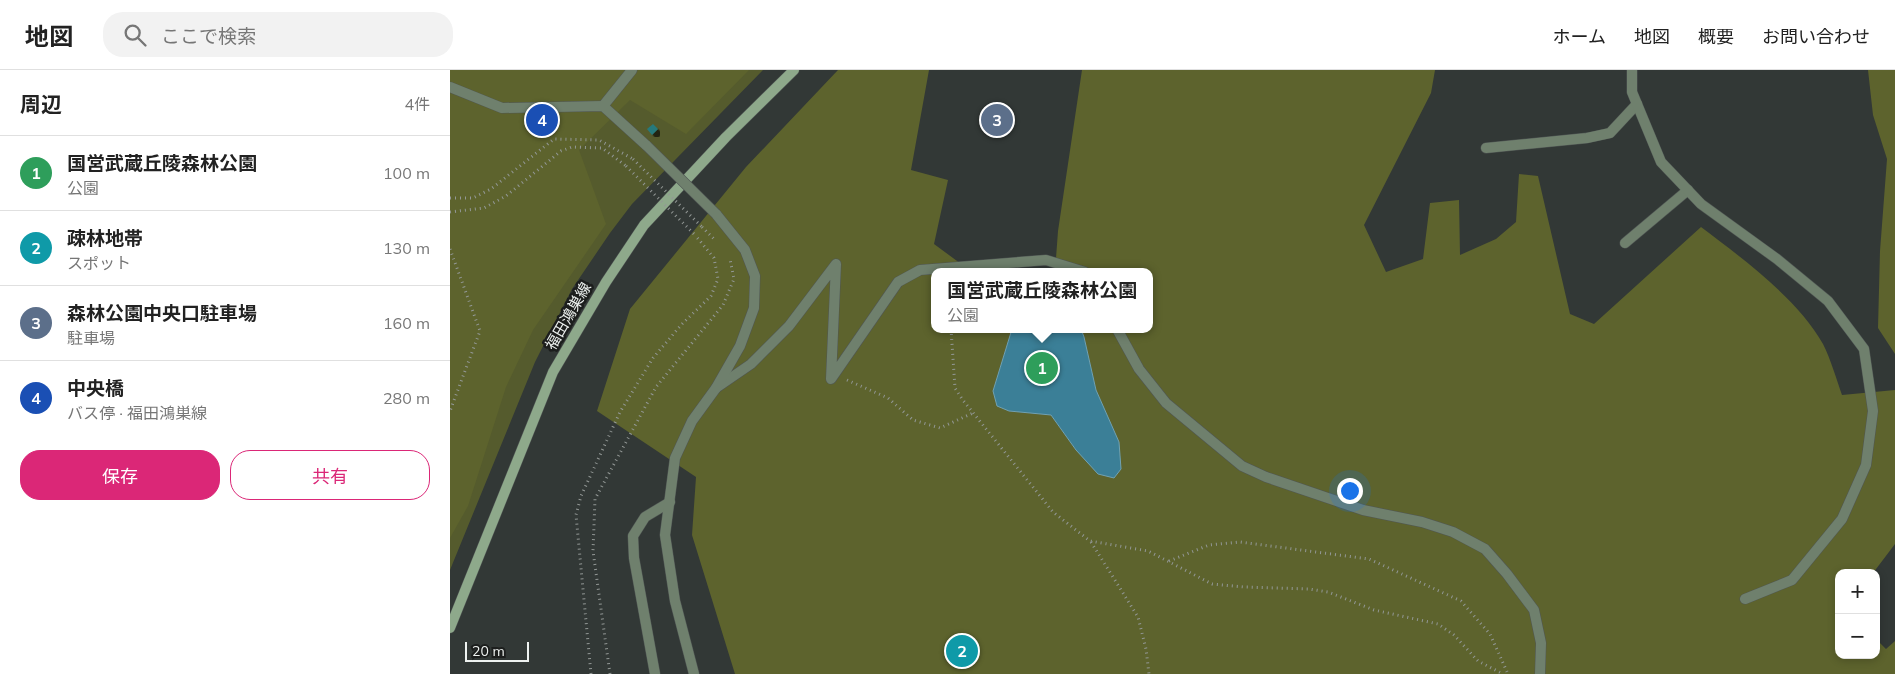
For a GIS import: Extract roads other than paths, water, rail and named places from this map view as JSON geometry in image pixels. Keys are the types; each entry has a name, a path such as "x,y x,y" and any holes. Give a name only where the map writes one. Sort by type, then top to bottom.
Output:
{"main road":[{"name":"福田鴻巣線","path":"450,628 553,372 606,282 644,225 726,138 794,70"}],"street":[{"path":"603,106 632,70"},
{"path":"1632,70 1632,92 1661,162 1700,204 1777,259 1828,301 1864,349 1873,411 1866,465 1842,519 1792,580 1745,599"},
{"path":"450,87 502,108 603,106 716,214 745,250 755,276 754,308 740,346 716,388 692,421 676,458 665,535 675,601 694,674"},
{"path":"1486,148 1587,138 1610,133 1637,104"},
{"path":"1625,243 1688,190"},
{"path":"945,268 1046,260 1072,268"},
{"path":"716,388 750,364 789,326 836,264 831,379 898,282 920,270 931,269"},
{"path":"1119,333 1139,369 1166,403 1242,466 1266,477 1363,510 1422,522 1453,532 1484,549 1507,574 1534,610 1541,643 1540,674"},
{"path":"655,674 634,558 633,536 646,517 670,502"}],"water":[{"path":"1011,333 1082,333 1096,390 1119,442 1121,469 1114,478 1098,474 1076,450 1051,415 1009,411 997,406 993,391"}],"place":[{"name":"中央橋","path":"542,120"},
{"name":"森林公園中央口駐車場","path":"997,120"},
{"name":"国営武蔵丘陵森林公園","path":"1042,368"},
{"name":"疎林地帯","path":"962,651"}]}
